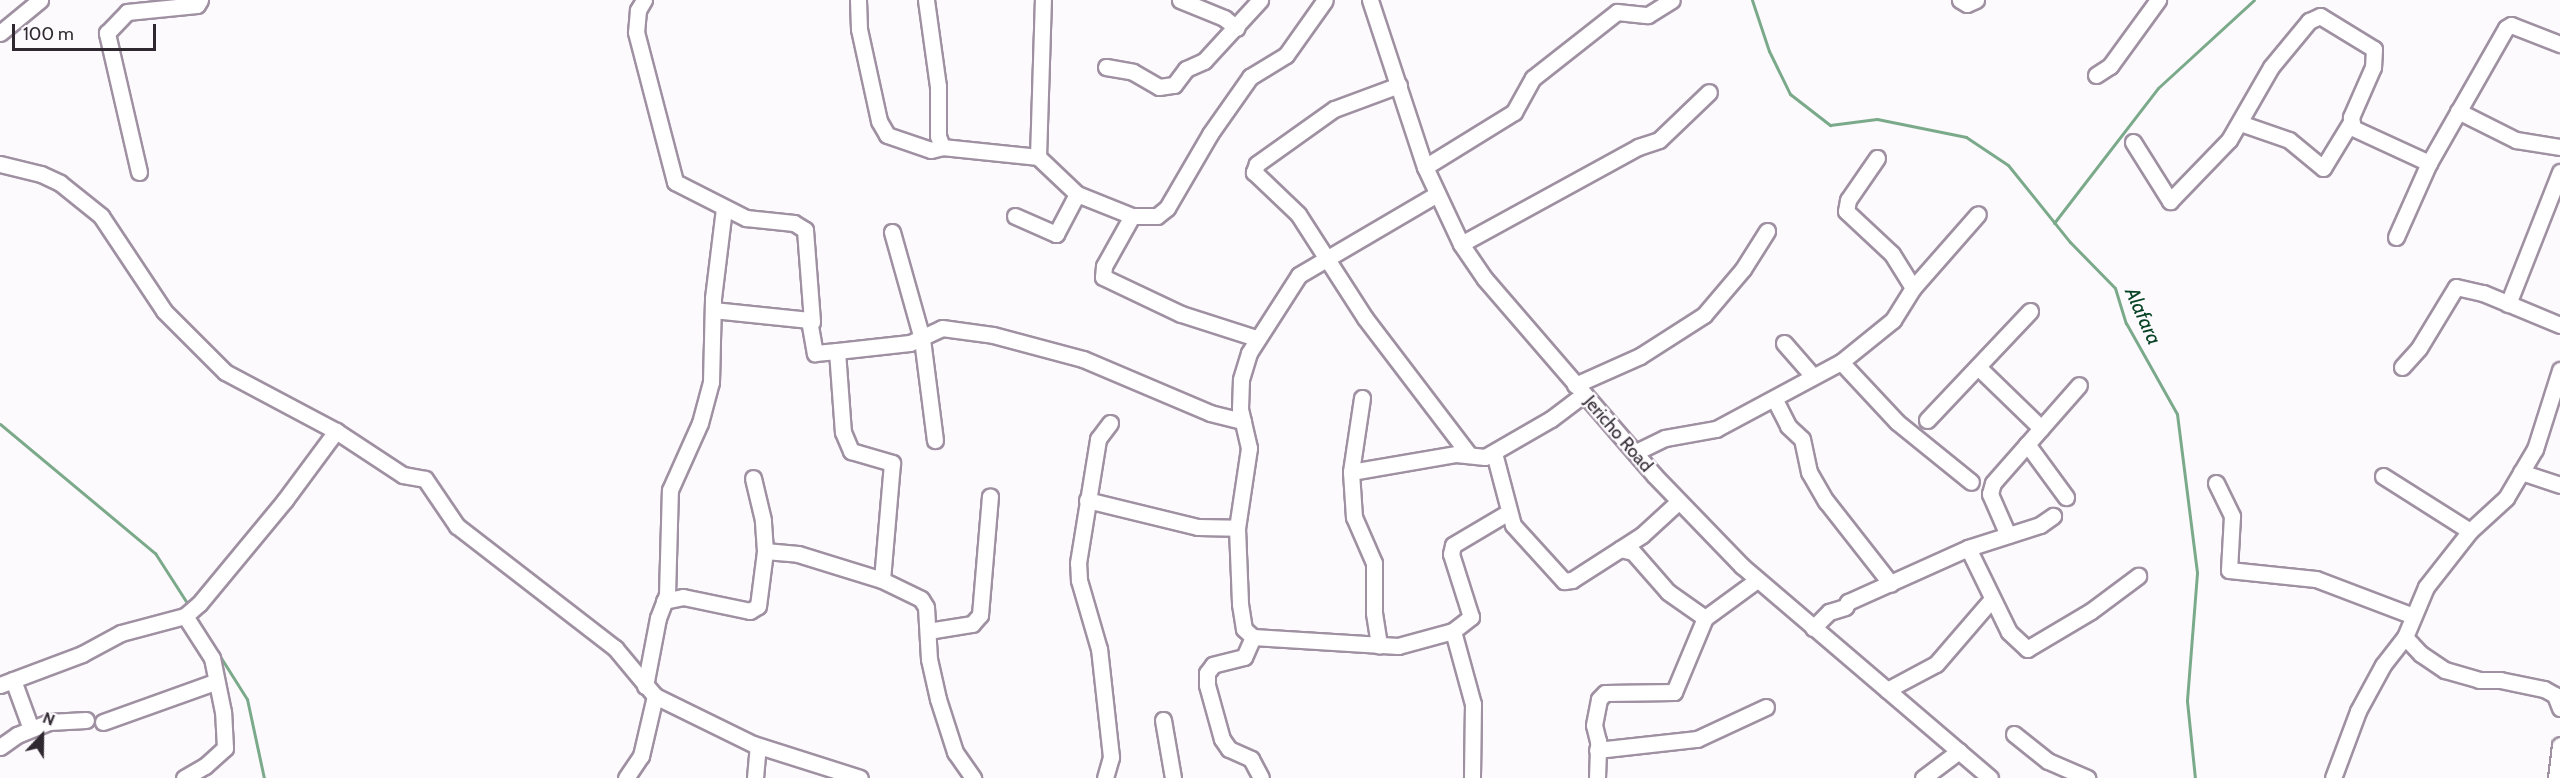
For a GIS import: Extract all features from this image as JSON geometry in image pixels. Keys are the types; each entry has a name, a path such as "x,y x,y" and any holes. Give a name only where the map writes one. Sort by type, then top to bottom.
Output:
{"street":[{"path":"139,172 107,33 128,12 197,5 200,0"},
{"path":"644,0 638,10 636,32 675,182 724,209 747,218 794,223 805,230 815,353 922,339 942,328 1036,344 1083,359 1210,413 1243,421"},
{"path":"858,0 859,29 879,121 887,135 931,150 942,147 1038,157 1077,194 1132,216 1150,218 1167,208 1210,134 1250,77 1286,55 1324,0"},
{"path":"926,0 938,86 938,136 942,147"},
{"path":"1038,157 1043,0"},
{"path":"1180,0 1224,18 1237,28"},
{"path":"1106,67 1133,72 1159,87 1174,85 1186,69 1204,61 1237,28 1260,0"},
{"name":"Jericho Road","path":"1370,0 1425,167 1461,244 1485,279 1579,390 1678,501 1757,580 1990,778"},
{"path":"1425,167 1514,112 1533,78 1617,12 1648,15 1671,0"},
{"path":"1960,0 1967,4 1976,0"},
{"path":"2096,75 2110,66 2158,0"},
{"path":"0,33 36,1"},
{"path":"2133,142 2170,201 2229,140 2271,67 2309,21 2320,16 2374,49 2373,67 2351,123 2323,168 2289,140 2240,123"},
{"path":"2396,237 2429,163 2508,26 2560,44"},
{"path":"1398,85 1334,109 1255,166 1256,175 1298,214 1328,256 1365,318 1468,453"},
{"path":"1461,244 1638,147 1659,140 1709,92"},
{"path":"2458,111 2516,140 2560,147"},
{"path":"2351,123 2358,133 2429,163"},
{"path":"1877,158 1848,200 1846,211 1892,254 1913,288"},
{"path":"0,164 50,179 101,216 164,311 225,372 336,431 403,475 425,479 457,526 615,648 650,691 758,746 860,778"},
{"path":"2508,304 2560,172"},
{"path":"1015,216 1056,234 1077,194"},
{"path":"1437,194 1299,275 1256,338 1241,380 1243,421 1249,448 1237,528 1240,604 1244,629 1253,637 1379,646 1398,646 1454,631 1471,617 1451,554 1453,545 1507,513"},
{"path":"626,778 641,756 650,691 652,642 670,573 667,514 670,490 700,423 711,382 713,310 724,209"},
{"path":"1636,452 1676,435 1716,429 1775,400 1812,375 1841,362 1893,320 1913,288 1978,214"},
{"path":"1132,216 1104,266 1103,277 1181,314 1256,338"},
{"path":"1351,472 1468,453 1485,457 1494,453 1579,390 1640,356 1704,315 1743,269 1767,231"},
{"path":"892,232 922,339 935,440"},
{"path":"2402,368 2420,348 2456,287 2508,304 2560,325"},
{"path":"713,310 812,322"},
{"path":"1927,420 2030,311"},
{"path":"1784,343 1812,375"},
{"path":"837,351 843,432 850,451 892,463 882,580"},
{"path":"1841,362 1897,422 1971,482"},
{"path":"1978,367 2041,428"},
{"path":"2333,778 2358,711 2383,665 2405,637 2411,615 2426,587 2470,531 2506,498 2521,472 2540,437 2549,394 2560,370"},
{"path":"2008,535 1990,489 2079,385"},
{"path":"1362,398 1351,472 1354,517 1374,563 1374,613 1379,646"},
{"path":"1775,400 1788,426 1802,439 1809,472 1826,501 1892,584"},
{"path":"1105,778 1111,756 1099,649 1079,580 1087,500 1098,440 1110,423"},
{"path":"31,729 6,683 82,654 121,633 184,616 199,604 285,500 336,431"},
{"path":"2027,444 2066,497"},
{"path":"1494,453 1507,513 1522,539 1564,581 1572,580 1630,546 1678,501"},
{"path":"2521,472 2560,485"},
{"path":"2383,476 2470,531"},
{"path":"664,601 682,597 710,606 755,609 760,600 759,575 765,551 762,512 753,478"},
{"path":"2216,483 2232,516 2229,570 2316,579 2411,615"},
{"path":"928,631 972,624 980,615 990,496"},
{"path":"1087,500 1198,527 1237,528"},
{"path":"1814,628 1829,612 1968,548 2040,525 2053,516"},
{"path":"1630,546 1668,592 1705,618"},
{"path":"1968,548 2009,632 2020,646 2030,649 2138,576"},
{"path":"765,551 798,554 882,580 921,599 938,699 955,752 973,778"},
{"path":"1597,778 1594,725 1599,699 1605,693 1674,692 1705,618 1757,580"},
{"path":"1887,690 1936,664 1992,598"},
{"path":"184,616 212,658 215,682 223,712 225,748 206,766 184,778"},
{"path":"1454,631 1473,704 1472,778"},
{"path":"1253,637 1244,657 1213,665 1207,673 1207,686 1222,739 1229,749 1251,759 1261,778"},
{"path":"2405,637 2421,654 2445,670 2479,680 2500,680 2544,689 2560,703"},
{"path":"103,723 215,682"},
{"path":"1597,750 1697,739 1766,707"},
{"path":"0,747 31,729 49,722 86,720"},
{"path":"1163,720 1173,778"},
{"path":"2014,734 2048,761 2087,778"},
{"path":"2556,778 2560,745"},
{"path":"755,778 758,746"},
{"path":"1923,778 1959,751"}],"waterway":[{"name":"Alafara","path":"1752,0 1769,51 1790,94 1830,125 1877,119 1966,137 2008,165 2070,242 2115,288 2126,323 2177,414 2197,573 2187,701 2195,778"},
{"path":"2054,223 2158,88 2254,0"},
{"path":"0,424 155,553 189,606"},
{"path":"194,615 247,699 264,778"}]}
